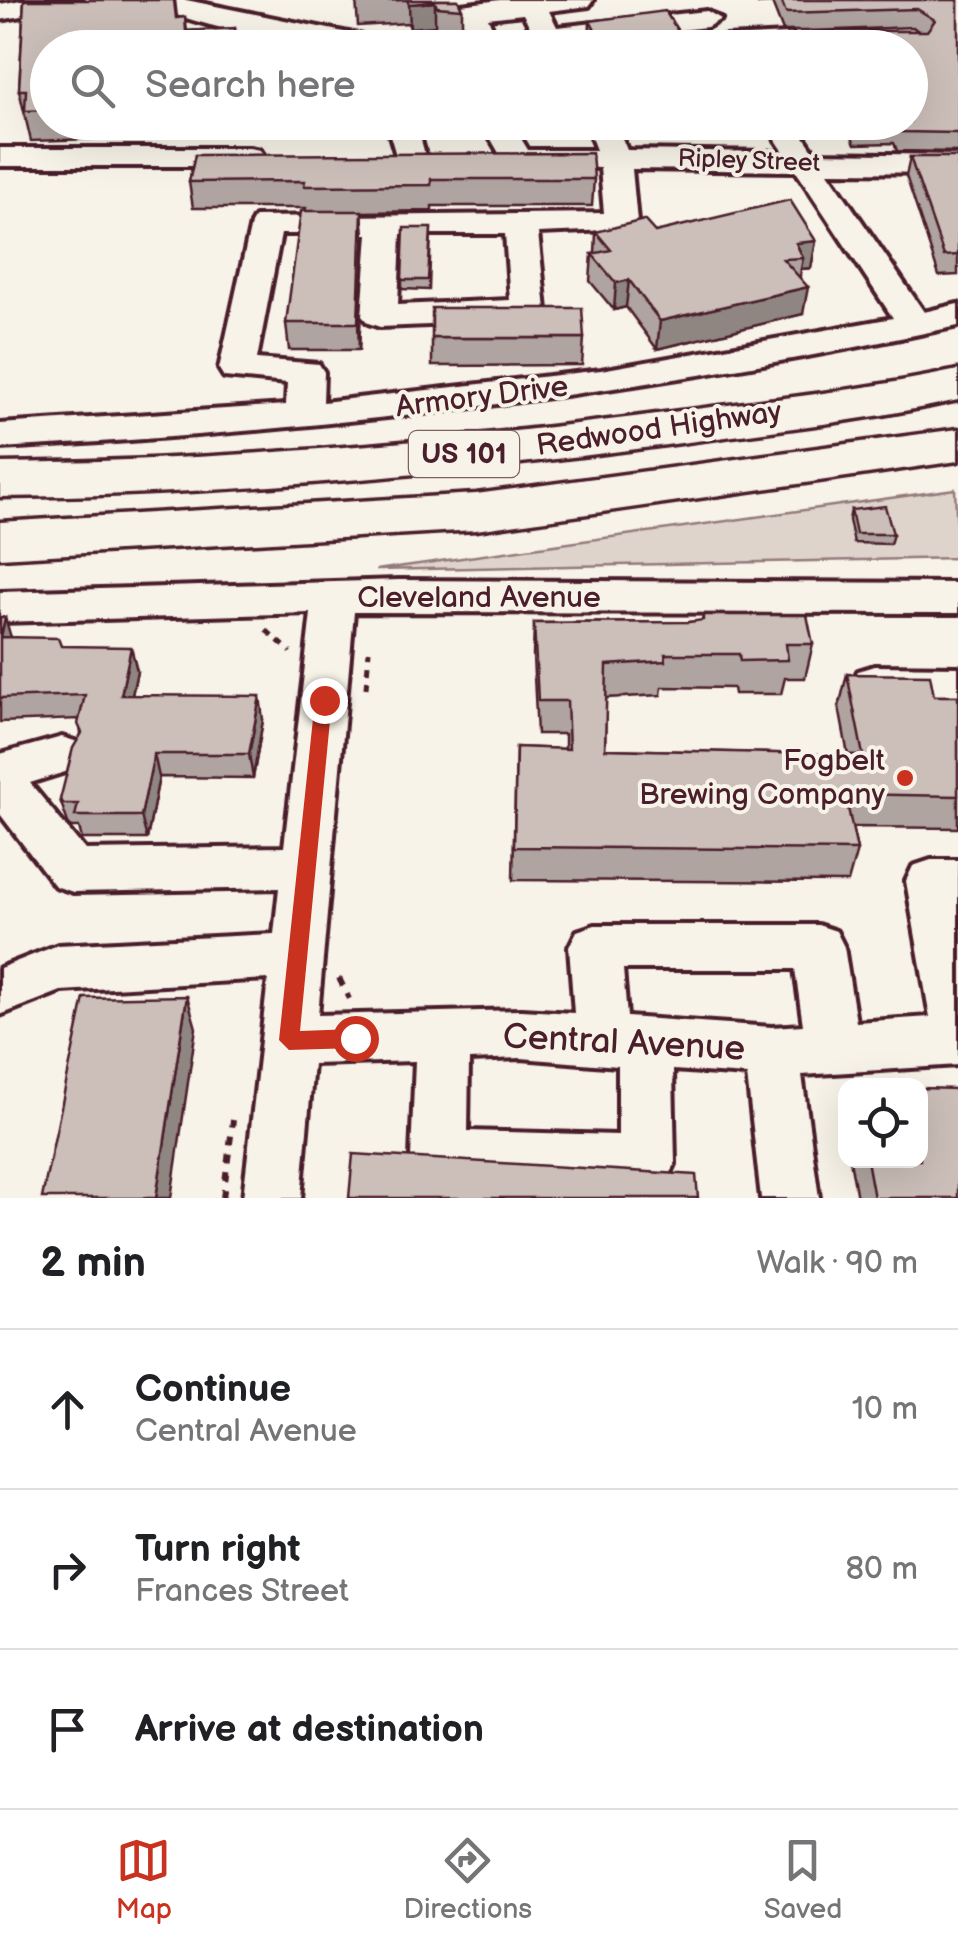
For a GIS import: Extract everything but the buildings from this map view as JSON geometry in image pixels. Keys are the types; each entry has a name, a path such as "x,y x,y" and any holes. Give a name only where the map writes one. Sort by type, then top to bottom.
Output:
{"highway":[{"name":"Redwood Highway","path":"0,480 244,472 442,457 947,387"},
{"name":"Redwood Highway","path":"0,540 476,512 958,445"}],"street":[{"path":"0,12 67,0"},
{"path":"162,0 195,13 286,30"},
{"path":"480,30 470,5 579,0"},
{"path":"623,0 638,25"},
{"path":"532,5 545,30"},
{"path":"597,30 700,10"},
{"path":"117,157 121,140"},
{"path":"406,140 410,158"},
{"path":"506,140 517,158"},
{"path":"304,417 306,372 237,369 267,224 621,222 615,158 608,140"},
{"path":"791,140 915,325"},
{"path":"0,157 273,157"},
{"path":"371,158 446,158"},
{"name":"Ripley Street","path":"481,158 804,159 845,164 958,164"},
{"path":"385,224 380,316 528,310 521,224"},
{"name":"Armory Drive","path":"0,436 304,417 578,386 958,315"},
{"name":"Cleveland Avenue","path":"0,607 400,595 958,598"},
{"path":"272,1198 289,1040 319,958 306,868 334,598"},
{"path":"862,683 958,684"},
{"path":"62,755 0,776 73,871 306,868"},
{"path":"958,881 931,880 958,1025"},
{"path":"443,1036 439,1157 646,1164 624,1040 595,947 818,947 834,1050"},
{"path":"0,992 58,968 319,958"},
{"name":"Central Avenue","path":"289,1040 443,1036 624,1040 772,1052 958,1040"},
{"path":"772,1052 790,1198"}],"path":[{"path":"264,628 294,655"},
{"path":"366,690 369,651"},
{"path":"319,958 339,980 344,995 357,1005"}],"shaded area":[{"path":"955,489 958,558 376,570"}],"place":[{"name":"Fogbelt Brewing Company","path":"905,778"}],"route":[{"path":"324,700 289,1040 355,1038"}]}
